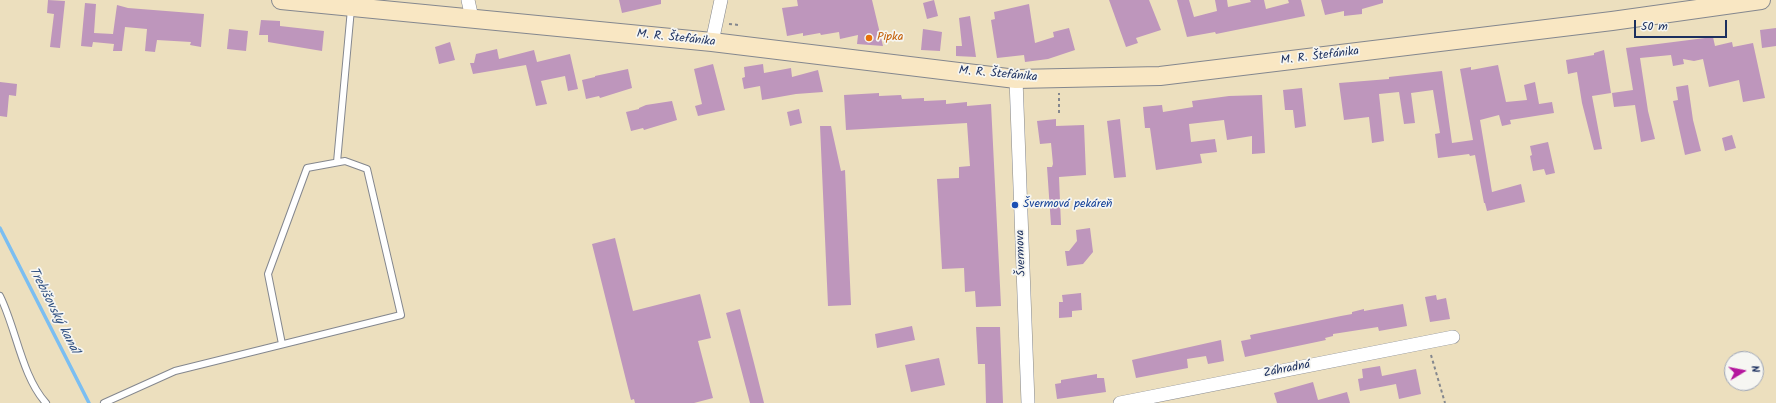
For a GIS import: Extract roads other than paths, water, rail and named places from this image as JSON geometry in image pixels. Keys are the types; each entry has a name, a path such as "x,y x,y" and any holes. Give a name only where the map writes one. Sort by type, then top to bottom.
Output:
{"street":[{"name":"M. R. Štefánika","path":"282,0 712,42 1016,79 1160,76 1596,23 1761,0"},
{"path":"468,0 472,18"},
{"path":"712,42 721,0"},
{"name":"Švermova","path":"1016,79 1028,403"},
{"name":"Záhradná","path":"1120,403 1453,337"}],"lane":[{"path":"337,162 351,6"},
{"path":"104,403 175,371 401,315 367,169 345,161 307,168 268,274 282,344"},
{"path":"0,296 26,366 41,397 46,403"}],"waterway":[{"name":"Trebišovský kanál","path":"0,228 89,403"}],"place":[{"name":"Pipka","path":"869,38"},
{"name":"Švermová pekáreň","path":"1015,205"}]}
